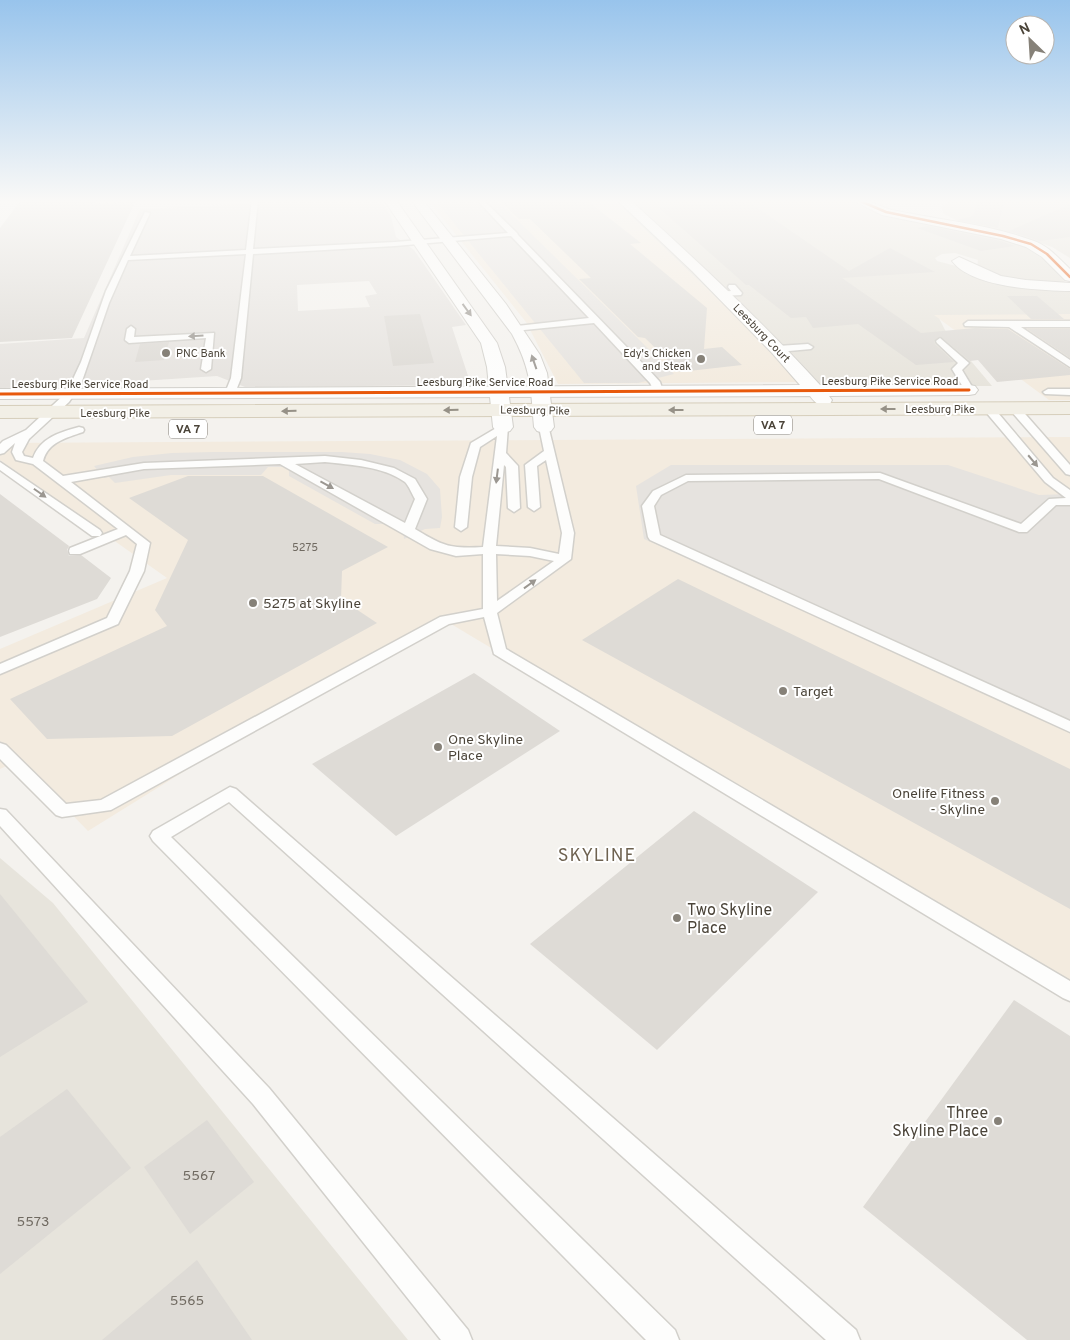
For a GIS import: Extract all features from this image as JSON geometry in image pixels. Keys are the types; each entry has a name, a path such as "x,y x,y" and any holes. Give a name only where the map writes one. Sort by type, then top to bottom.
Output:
{"main road":[{"name":"Leesburg Pike","path":"0,412 1070,408"},
{"name":"Leesburg Pike","path":"0,430 80,430 500,410"},
{"name":"Leesburg Pike","path":"542,410 1002,424 1070,424"}],"street":[{"path":"434,263 489,343 496,367 500,410"},
{"path":"466,263 517,329 532,355 538,373 542,410"},
{"name":"Leesburg Court","path":"694,263 734,293 778,349 816,391 830,410"},
{"path":"961,263 987,277 1018,284 1070,287"},
{"path":"1056,263 1070,277"},
{"name":"Leesburg Pike Service Road","path":"0,394 230,393 500,410 542,410 658,392 969,390"}],"lane":[{"path":"0,669 113,621 137,571 144,543 37,462 20,458 17,452 32,430 70,394 80,375 105,303 123,263"},
{"path":"230,393 236,378 249,263"},
{"path":"542,263 655,382 658,392"},
{"path":"517,329 597,320"},
{"path":"968,324 1070,324"},
{"path":"1011,324 1070,364"},
{"path":"131,329 129,340 211,335 206,369"},
{"path":"940,341 964,363 957,369 969,390"},
{"path":"778,349 808,347"},
{"path":"1048,392 1070,392"},
{"path":"1015,408 1070,472"},
{"path":"989,409 1049,480 1070,494"},
{"path":"500,410 500,454 489,550 490,612 499,652 1070,992"},
{"path":"461,528 466,477 475,445 500,410"},
{"path":"0,749 62,812 105,806 445,620 490,612 565,559 568,533 542,410"},
{"path":"0,450 7,443 32,430"},
{"path":"37,462 38,453 46,444 80,430"},
{"path":"534,507 531,465 550,452"},
{"path":"500,454 512,466 514,508"},
{"path":"62,480 144,466 325,459 361,463 390,470 411,481 421,499 408,530"},
{"path":"284,462 434,546 456,552 489,550 530,552 565,559"},
{"path":"0,465 96,533"},
{"path":"1070,501 1053,502 1023,529 880,476 686,478 657,493 648,506 654,537 1070,727"},
{"path":"75,551 127,530"},
{"path":"665,1340 159,836 230,793 846,1340"},
{"path":"0,815 261,1096 458,1340"}],"shaded area":[{"path":"117,263 423,263 466,325 452,327 471,385 245,387 217,376 49,387 0,388 0,344 84,338","holes":["369,281 377,294 365,296 370,307 298,311 297,285"]},
{"path":"478,263 680,263 805,382 558,384 526,322"},
{"path":"486,263 561,263 674,374 638,383 584,383"},
{"path":"680,263 943,263 956,266 966,274 984,281 1070,290 1070,316 939,318 945,330 992,386 843,386 805,382"},
{"path":"978,263 1048,263 1065,282 1061,284 999,278 977,267"},
{"path":"1070,314 1070,400 1049,400 934,315"},
{"path":"1070,437 1070,995 441,618 182,763 188,769 88,831 19,760 0,769 0,649 167,578 0,460 0,443"},
{"path":"341,452 370,454 400,460 427,474 440,489 442,517 440,528 425,529 404,539 403,529 395,524 375,524 289,476 289,467 268,467 261,475 171,475 115,483 109,477 104,478 94,466 133,457 172,453"},
{"path":"671,465 948,465 1039,495 1070,494 1070,732 644,539 636,486"},
{"path":"0,858 53,903 408,1340 0,1340"}],"building":[{"path":"0,263 107,263 72,338 0,342"},
{"path":"575,263 652,263 707,308 704,349 722,347 742,365 680,372 645,338 638,337 579,279 591,278"},
{"path":"721,263 837,263 849,271 864,263 917,263 935,272 842,278 921,333 975,328 1008,329 1070,369 1070,375 997,382 978,360 970,361 940,336 934,341 935,344 954,362 916,365 858,324 813,328 806,317 791,318 749,285 746,285"},
{"path":"1007,296 1037,296 1064,319 1031,319"},
{"path":"420,314 434,363 393,366 384,316"},
{"path":"1027,329 1070,329 1070,358"},
{"path":"169,342 164,360 135,362 140,344"},
{"name":"5275 at Skyline","path":"188,476 263,476 388,547 342,571 341,599 377,623 172,736 47,739 10,699 167,626 155,610 188,540 129,498"},
{"path":"0,494 69,546 67,550 69,556 81,555 111,578 97,599 0,637"},
{"path":"678,579 1070,769 1070,909 582,640"},
{"name":"One Skyline Place","path":"474,673 560,731 396,836 312,764"},
{"name":"Two Skyline Place","path":"694,811 818,892 657,1050 530,944"},
{"path":"0,894 88,1002 0,1057"},
{"name":"Three Skyline Place","path":"1014,1000 1070,1036 1070,1340 1027,1340 863,1207"},
{"path":"67,1089 131,1168 0,1274 0,1137"},
{"path":"207,1120 254,1182 190,1234 144,1167"},
{"path":"197,1260 252,1340 102,1340"}],"cycle path":[{"path":"1056,263 1070,277"},
{"path":"0,394 969,390"}],"place":[{"name":"PNC Bank","path":"166,353"},
{"name":"Edy's Chicken and Steak","path":"701,359"},
{"name":"5275 at Skyline","path":"253,603"},
{"name":"Target","path":"783,691"},
{"name":"One Skyline Place","path":"438,747"},
{"name":"Onelife Fitness - Skyline","path":"995,801"},
{"name":"Two Skyline Place","path":"677,918"},
{"name":"Three Skyline Place","path":"998,1121"}],"district":[{"name":"SKYLINE","path":"597,855"}]}
